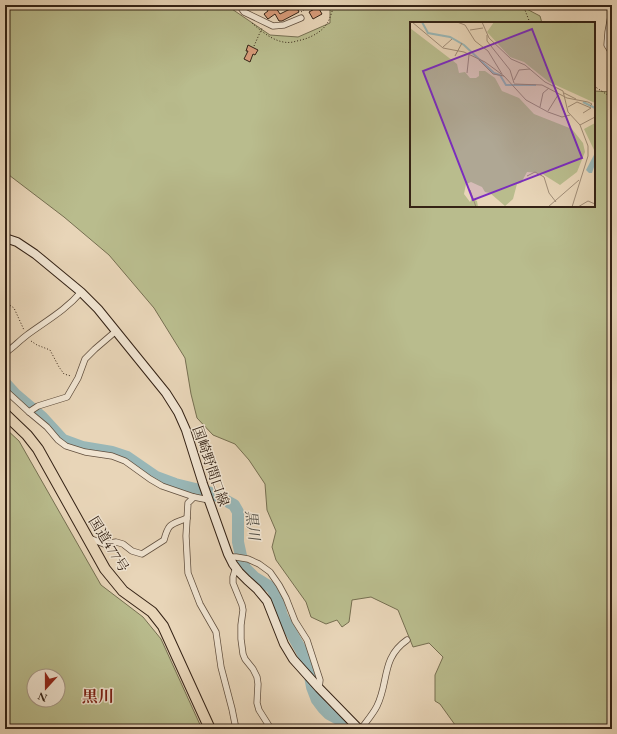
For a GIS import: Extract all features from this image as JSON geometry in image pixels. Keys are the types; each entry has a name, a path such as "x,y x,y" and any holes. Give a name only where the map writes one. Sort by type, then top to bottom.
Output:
{"highway":[{"name":"国道477号","path":"5,414 38,449 105,569 123,591 152,612 163,626 210,729"}],"main road":[{"name":"国崎野間口線","path":"5,238 17,242 35,254 81,292 98,309 166,393 178,412 186,430 208,498 236,567 268,602 284,644 293,659 319,688 360,729"}],"street":[{"path":"239,5 244,12 273,26 284,25 301,18"},
{"path":"612,10 608,32 608,45 612,53"},
{"path":"5,353 26,336 61,312 73,302 81,292"},
{"path":"29,412 38,406 67,397 78,378 85,359 116,331"},
{"path":"5,390 66,446 85,452 112,456 125,461 162,486 194,497 208,498"},
{"path":"194,497 188,503 186,536 188,573 200,604 216,632 221,667 236,729"},
{"path":"87,537 104,544 116,542 123,544 132,551 142,554 164,540 170,525 187,518"},
{"path":"233,557 259,564 270,572 279,585 295,621 307,640 320,680 319,688"},
{"path":"236,567 233,583 243,610 241,632 243,654 245,659 253,668 257,677 257,703 259,710 271,729"},
{"path":"360,729 377,707 390,660 400,645 407,640"}],"path":[{"path":"253,24 268,36 283,42 292,42 309,38 318,33 326,24 334,5"},
{"path":"523,5 530,22"},
{"path":"254,46 265,22"},
{"path":"595,87 612,98"},
{"path":"5,302 14,308 26,337 37,345 50,350 58,367 64,374 78,378"}],"green space":[{"path":"5,5 227,5 270,35 298,37 330,23 330,5 519,5 540,16 542,22 410,22 410,207 595,207 595,91 612,92 612,729 458,729 440,704 435,701 435,675 443,657 429,643 413,647 398,610 371,597 352,600 349,622 342,627 337,620 326,624 311,617 306,602 276,560 272,547 276,531 267,510 265,484 249,460 235,444 213,435 197,418 185,358 154,308 109,255 64,217 5,172"},
{"path":"5,428 19,441 101,585 143,617 161,639 202,729 5,729"}],"building":[{"path":"265,5 274,5 280,14 296,6 299,12 282,21 279,21 275,14 268,19 264,14 268,11"},
{"path":"318,7 322,14 313,19 309,12"},
{"path":"248,45 258,50 255,55 253,54 250,62 244,59 248,51 246,51"}],"waterway":[{"name":"黒川","path":"5,383 15,394 42,417 63,440 82,447 112,452 127,457 156,477 175,484 212,493 234,505 238,512 238,542 245,568 254,577 272,588 277,598 282,616 308,665 312,687 317,700 329,714 347,725 348,729"}],"district":[{"name":"黒川","path":"98,696"}]}
